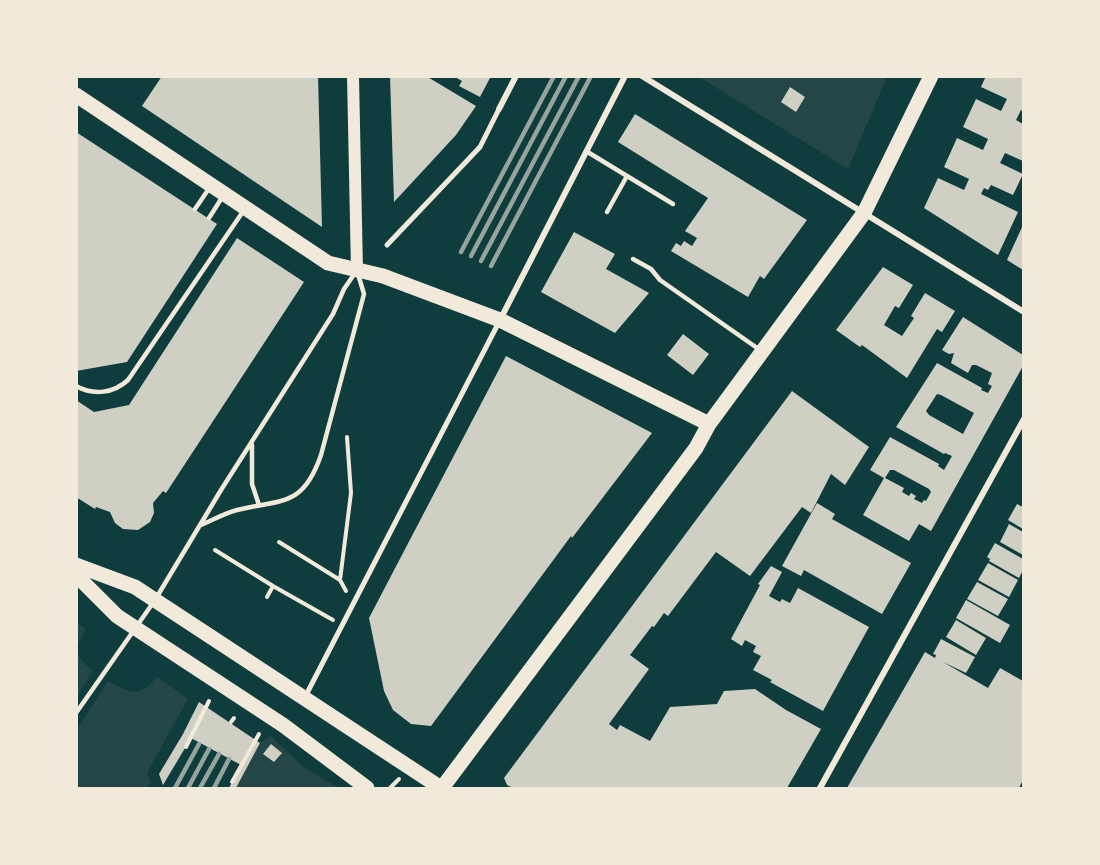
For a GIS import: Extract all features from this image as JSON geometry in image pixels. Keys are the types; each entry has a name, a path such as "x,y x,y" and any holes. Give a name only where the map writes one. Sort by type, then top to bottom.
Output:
{"main road":[{"path":"353,76 357,271"},
{"path":"76,565 135,587 441,789 696,448 709,424 864,213 931,76"},
{"path":"76,95 328,263 383,276 500,320 709,424"},
{"path":"76,575 117,616 283,725 367,789"}],"street":[{"path":"387,245 480,147 516,76"},
{"path":"304,698 624,76"},
{"path":"642,76 1023,312"},
{"path":"820,789 1023,419"}],"lane":[{"path":"586,151 672,204"},
{"path":"607,212 627,176"},
{"path":"195,209 212,185"},
{"path":"208,218 225,194"},
{"path":"76,386 83,390 98,392 121,386 128,380 246,208"},
{"path":"633,259 651,269 660,280 762,352"},
{"path":"76,713 155,600 221,489 333,314 344,289 357,271"},
{"path":"201,525 233,511 290,500 304,489 316,469 364,294 357,271"},
{"path":"252,442 252,484 259,505"}],"path":[{"path":"340,580 351,493 347,437"},
{"path":"279,542 340,580 353,606"},
{"path":"215,550 317,611 314,618"},
{"path":"267,597 273,586"},
{"path":"186,747 209,701"},
{"path":"231,722 234,718"},
{"path":"232,782 259,734"},
{"path":"390,789 402,776"}],"shaded area":[{"path":"699,77 887,77 848,169"},
{"path":"77,623 86,629 79,642 79,656 93,671 77,697"},
{"path":"157,677 188,699 147,773 151,782 147,788 77,788 77,729 108,681 134,692 145,689"},
{"path":"271,736 303,767 339,788 236,788 260,743"}],"building":[{"path":"162,76 318,76 322,227 142,106"},
{"path":"390,76 426,76 476,106 456,135 394,202"},
{"path":"453,76 491,76 480,97 459,86 462,81"},
{"path":"986,76 1023,76 1023,112 1021,110 1016,120 1023,124 1023,161 1005,153 1000,163 1023,174 1013,195 991,185 988,190 984,188 981,194 1018,212 998,255 924,208 938,178 964,190 969,179 944,167 957,138 983,150 988,139 963,127 976,99 1001,111 1007,99 981,87"},
{"path":"790,87 805,97 796,112 781,102"},
{"path":"635,114 807,220 764,279 760,276 748,297 671,251 676,243 681,246 684,241 692,246 697,238 685,231 708,198 618,142"},
{"path":"76,132 217,224 127,362 76,371"},
{"path":"1023,225 1023,270 1007,260"},
{"path":"574,232 615,254 606,269 649,293 615,333 541,292"},
{"path":"237,238 304,282 166,493 163,491 153,503 154,513 150,522 138,530 123,529 115,523 110,512 96,507 95,509 76,497 76,400 94,412 129,405"},
{"path":"883,267 913,285 899,308 895,306 884,325 902,336 914,318 911,316 925,293 955,311 942,332 937,329 907,378 862,345 860,347 836,330"},
{"path":"963,317 1023,355 1023,366 931,531 919,524 909,541 863,515 884,478 870,470 890,437 939,464 938,466 944,470 952,456 944,454 896,427 937,363 988,393 992,386 988,384 992,373 972,365 968,373 951,363 954,353 949,354 942,350","holes":["937,394 974,413 963,434 929,415 926,411","890,470 929,489 931,492 926,501 922,503 914,499 916,496 911,493 909,496 902,492 904,488 885,478"]},
{"path":"683,334 709,354 693,375 667,355"},
{"path":"506,356 652,433 572,538 571,536 431,726 411,724 393,710 384,691 369,618"},
{"path":"792,391 869,447 845,485 831,474 811,513 802,507 750,576 716,552 668,616 664,613 630,655 649,669 609,724 617,730 620,725 650,741 670,707 717,704 724,691 755,689 786,710 821,729 787,788 513,788 507,785 504,778"},
{"path":"817,503 835,514 832,519 911,563 882,614 804,570 801,576 782,566"},
{"path":"1017,504 1023,507 1023,529 1008,520"},
{"path":"1009,524 1023,532 1023,555 1000,542"},
{"path":"995,543 1023,559 1023,570 1019,578 989,561 987,557"},
{"path":"988,563 1018,580 1009,597 978,580"},
{"path":"771,566 782,572 769,596 780,602 782,599 790,603 798,588 869,627 823,711 753,670 761,656 753,652 756,646 745,640 742,646 731,639 760,585 758,584"},
{"path":"977,582 1008,599 998,616 967,599"},
{"path":"966,600 1010,625 1000,643 956,618"},
{"path":"956,620 986,638 976,655 946,637"},
{"path":"941,639 975,657 966,673 943,662 988,688 1000,668 1023,681 1023,780 1019,788 847,788 925,652 935,658 936,655 933,654"},
{"path":"199,702 260,743 236,788 229,788 241,765 191,738 163,785 159,774"},
{"path":"271,744 282,753 274,762 263,754"}],"railway":[{"path":"461,252 554,76"},
{"path":"471,256 566,76"},
{"path":"481,261 579,76"},
{"path":"491,266 591,76"},
{"path":"175,788 199,744"},
{"path":"188,788 209,749"},
{"path":"200,788 219,754"},
{"path":"214,788 229,759"}]}
